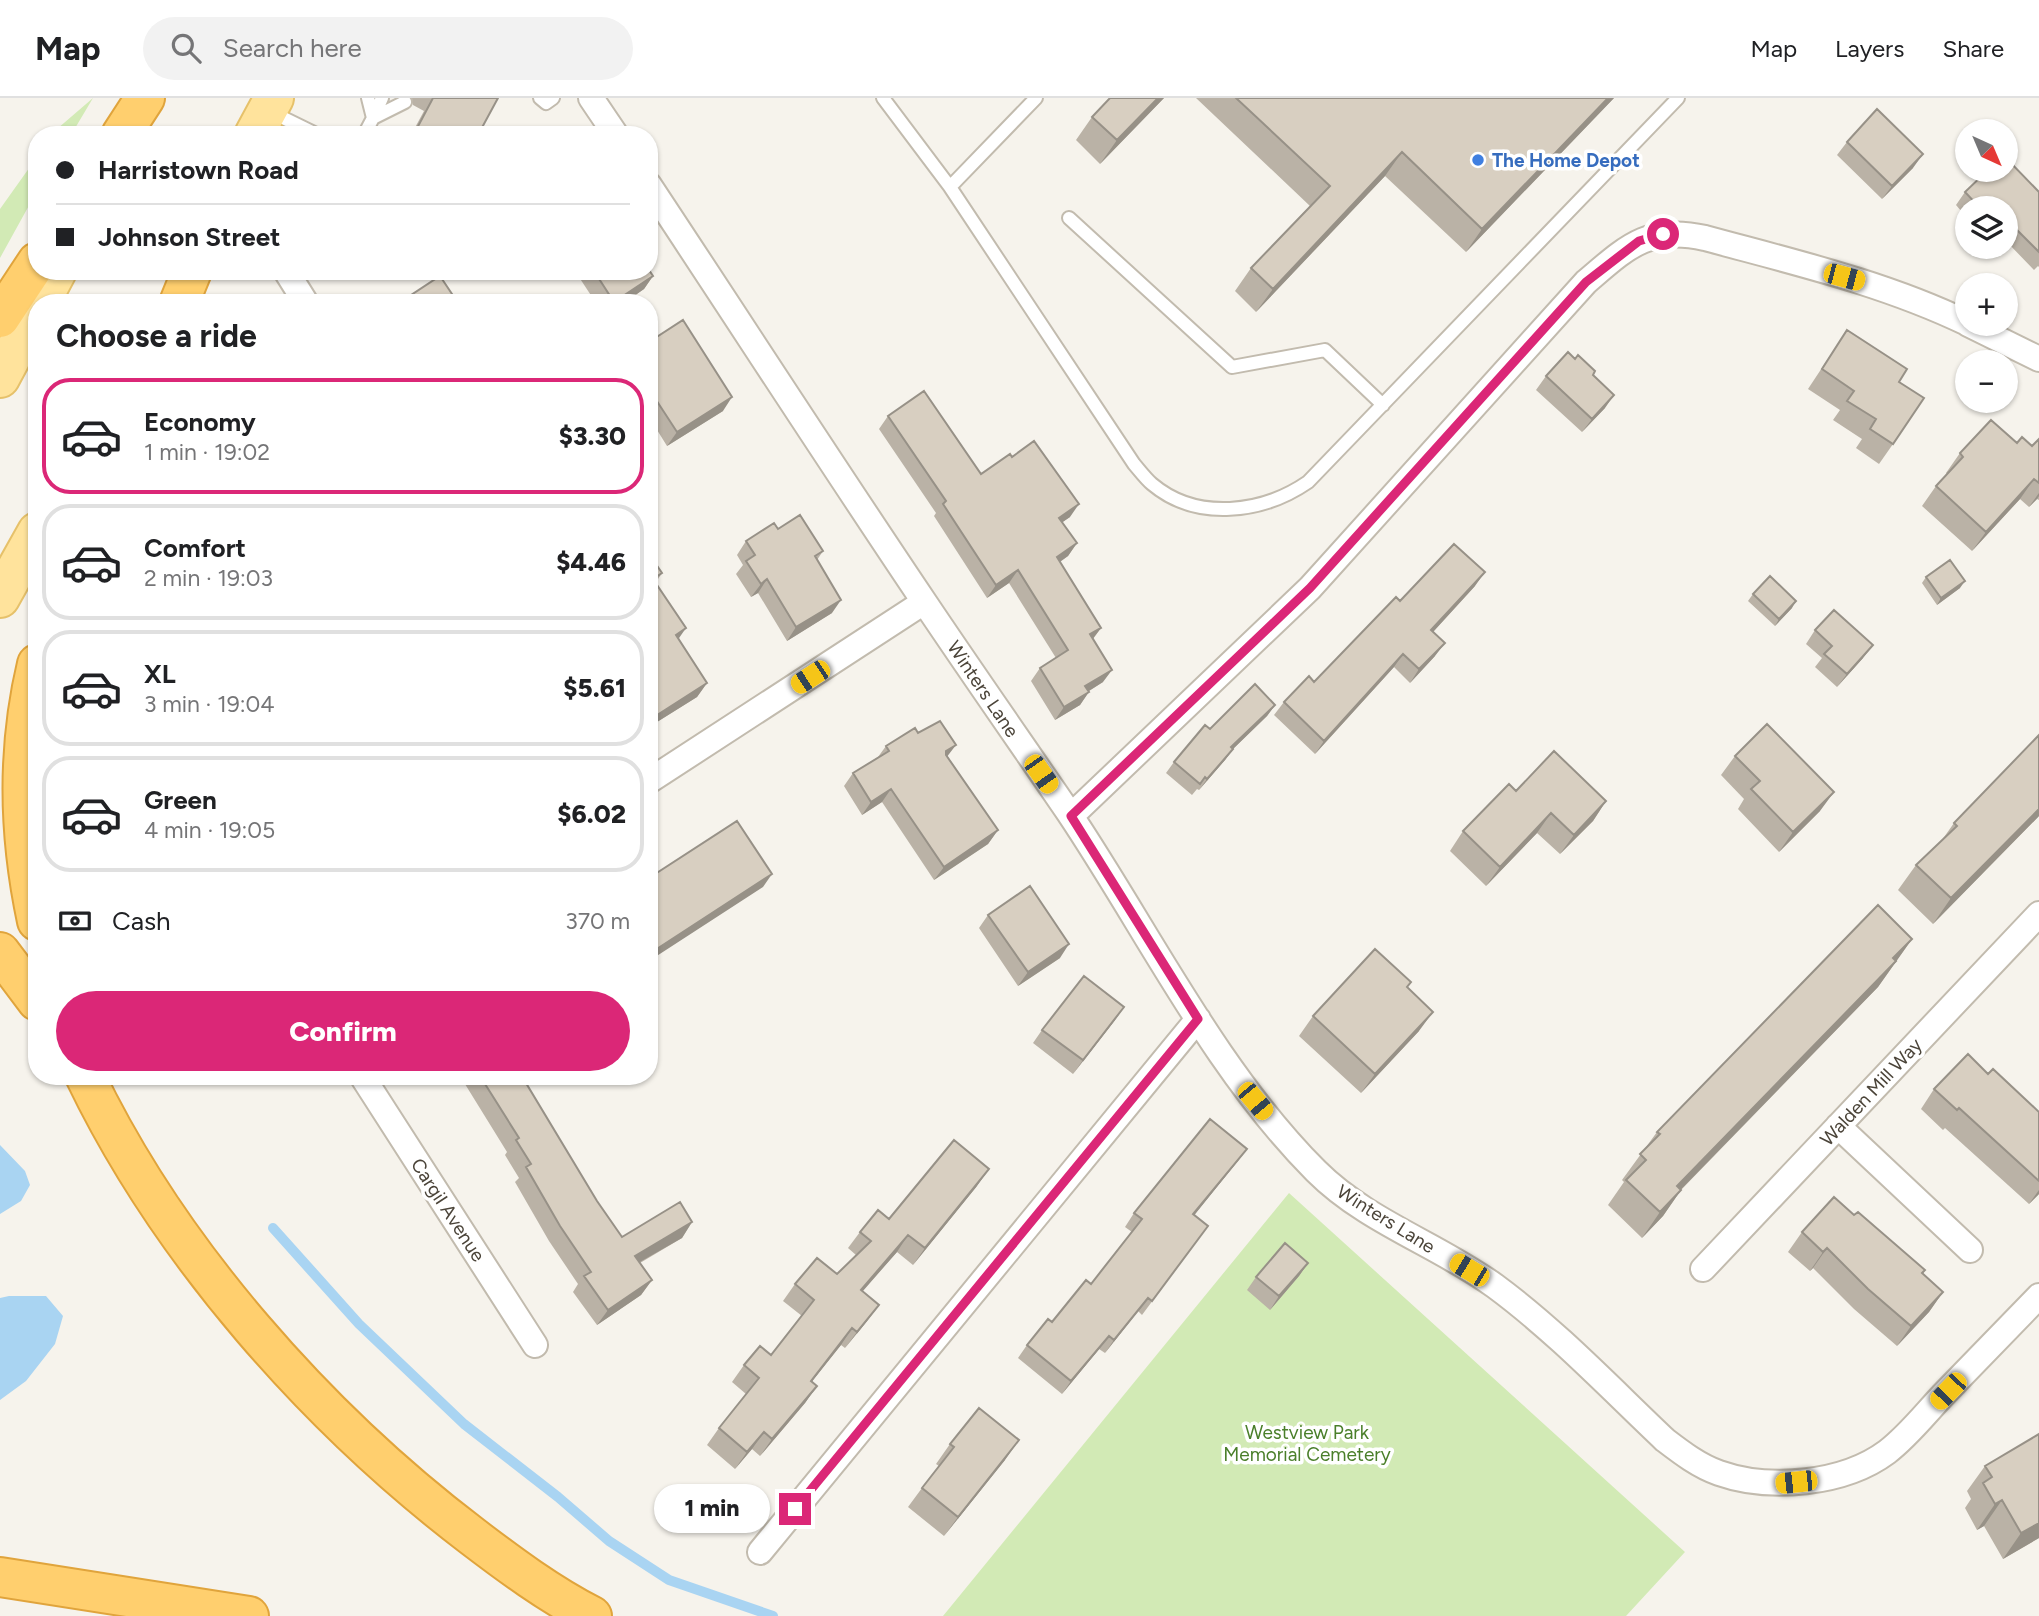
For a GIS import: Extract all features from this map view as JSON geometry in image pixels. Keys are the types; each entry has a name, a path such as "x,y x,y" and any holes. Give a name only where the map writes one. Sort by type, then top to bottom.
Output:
{"highway":[{"path":"128,126 148,98"},
{"path":"0,318 28,276"},
{"path":"28,728 23,763 22,831 28,867"},
{"path":"0,952 28,989"},
{"path":"89,1085 134,1164 181,1236 235,1307 310,1392 378,1458 447,1517 513,1567 592,1616"},
{"path":"0,1577 249,1616"}],"main road":[{"path":"134,126 148,98"},
{"path":"0,377 28,326"},
{"path":"0,598 28,547"}],"street":[{"path":"592,98 610,126"},
{"name":"Winters Lane","path":"658,199 924,602 1071,816 1198,1019 1255,1101 1318,1173 1381,1220 1491,1283 1525,1310 1665,1440 1689,1458 1718,1473 1750,1482 1782,1484 1811,1481 1846,1473 1886,1452 2039,1296"},
{"path":"1071,816 1310,588 1586,282 1639,241 1663,234 1681,233 1705,238 1867,283 1955,317"},
{"path":"1994,336 2039,359"},
{"path":"658,775 924,602"},
{"name":"Walden Mill Way","path":"1703,1269 2039,914"},
{"path":"760,1552 1198,1019"},
{"name":"Cargil Avenue","path":"368,1085 535,1345"},
{"path":"1838,1126 1970,1250"}],"lane":[{"path":"368,98 373,118"},
{"path":"369,126 382,98"},
{"path":"540,98 546,103 553,98"},
{"path":"883,98 950,187 1134,464 1152,484 1177,500 1209,508 1240,510 1290,495 1308,482 1678,98"},
{"path":"950,187 1036,98"},
{"path":"373,118 405,102"},
{"path":"265,114 295,126"},
{"path":"1069,218 1232,367 1325,350 1383,405"}],"green space":[{"path":"93,98 76,126 60,126"},
{"path":"28,170 28,207 0,258 0,209"},
{"name":"Westview Park Memorial Cemetery","path":"1289,1193 1685,1552 1626,1616 943,1616"}],"water":[{"path":"0,1145 25,1171 30,1185 21,1201 0,1214"},
{"path":"46,1296 63,1316 55,1344 26,1381 0,1400 0,1298"}],"building":[{"path":"433,98 498,98 483,126 418,126"},
{"path":"1110,98 1158,98 1117,140 1092,117"},
{"path":"1236,98 1608,98 1482,229 1402,152 1273,289 1251,268 1330,186"},
{"path":"1877,109 1923,154 1892,186 1847,142"},
{"path":"2018,170 2039,192 2039,252 2018,231 2018,196 1969,196 1965,192 1975,182 2018,182"},
{"path":"434,280 443,280 452,294 413,294"},
{"path":"600,280 647,280 626,294 609,294"},
{"path":"683,320 732,397 677,432 658,403 658,336"},
{"path":"1847,330 1907,369 1899,382 1924,398 1893,444 1870,429 1876,419 1847,401 1854,391 1822,369"},
{"path":"1568,352 1575,359 1578,355 1595,371 1593,375 1614,395 1592,419 1546,376"},
{"path":"924,391 981,474 1034,441 1079,504 1059,518 1077,543 1057,557 1101,628 1090,634 1112,670 1085,686 1089,692 1064,707 1040,668 1068,650 1018,570 996,585 943,504 946,501 888,416"},
{"path":"1991,420 2017,443 2022,437 2032,446 2039,439 2039,483 2034,479 1986,532 1936,486 1963,457 1960,453"},
{"path":"800,515 823,551 815,556 841,600 796,627 767,579 761,584 746,561 755,555 746,541 774,523 778,529"},
{"path":"1454,544 1485,572 1431,630 1445,643 1419,669 1403,654 1324,741 1284,702 1309,676 1314,682 1396,597 1400,601"},
{"path":"1950,560 1965,581 1941,598 1926,577"},
{"path":"1770,576 1796,601 1779,619 1753,594"},
{"path":"658,586 686,628 676,635 707,683 658,714"},
{"path":"1834,610 1873,645 1847,674 1824,654 1832,646 1815,630"},
{"path":"1255,684 1275,705 1231,747 1233,749 1200,784 1174,762 1205,725 1210,729"},
{"path":"940,721 956,745 946,751 946,755 998,830 944,867 891,789 871,802 853,773 889,751 886,746 915,728 918,733"},
{"path":"1767,724 1834,792 1793,832 1751,789 1760,781 1735,756"},
{"path":"2039,735 2039,809 1951,898 1916,865 1957,826 1954,823"},
{"path":"1554,751 1606,801 1574,835 1551,813 1500,867 1463,831 1509,784 1516,791"},
{"path":"737,821 772,874 658,948 658,872"},
{"path":"1030,886 1069,944 1028,972 988,915"},
{"path":"1878,905 1912,939 1893,958 1896,961 1677,1186 1681,1190 1660,1212 1626,1180 1646,1160 1640,1154 1660,1134 1657,1132"},
{"path":"1375,949 1411,982 1407,987 1433,1012 1375,1074 1313,1016"},
{"path":"1084,976 1124,1007 1083,1060 1042,1030"},
{"path":"1968,1054 1988,1074 1993,1069 2039,1112 2039,1181 1959,1108 1957,1110 1934,1089"},
{"path":"486,1085 527,1085 597,1201 622,1237 680,1202 692,1222 635,1256 652,1280 608,1310 584,1276 591,1272 560,1226 526,1167 531,1164 516,1140 519,1138"},
{"path":"1210,1119 1247,1149 1193,1214 1208,1226 1152,1301 1148,1298 1114,1340 1109,1336 1071,1381 1027,1345 1048,1319 1052,1322 1086,1280 1091,1284 1142,1219 1134,1213"},
{"path":"954,1140 989,1169 925,1248 908,1235 861,1290 879,1305 857,1332 852,1328 811,1381 817,1386 772,1439 764,1432 747,1452 719,1428 759,1378 744,1365 760,1346 771,1355 814,1300 795,1284 817,1258 837,1274 871,1241 860,1232 878,1210 889,1219"},
{"path":"1834,1197 1854,1215 1858,1212 1925,1270 1922,1273 1943,1292 1911,1326 1868,1289 1827,1248 1823,1252 1802,1232"},
{"path":"1285,1243 1308,1263 1279,1296 1256,1277"},
{"path":"979,1408 1019,1440 958,1517 922,1488 954,1447 950,1444"},
{"path":"2039,1434 2039,1523 2021,1533 2002,1500 1995,1504 1983,1483 1992,1477 1985,1466"}],"waterway":[{"path":"273,1228 359,1324 464,1424 558,1497 609,1541 669,1580 773,1616"}],"place":[{"name":"The Home Depot","path":"1478,160"}],"route":[{"path":"795,1509 1198,1019 1071,816 1310,588 1586,282 1639,241 1663,234"}]}
